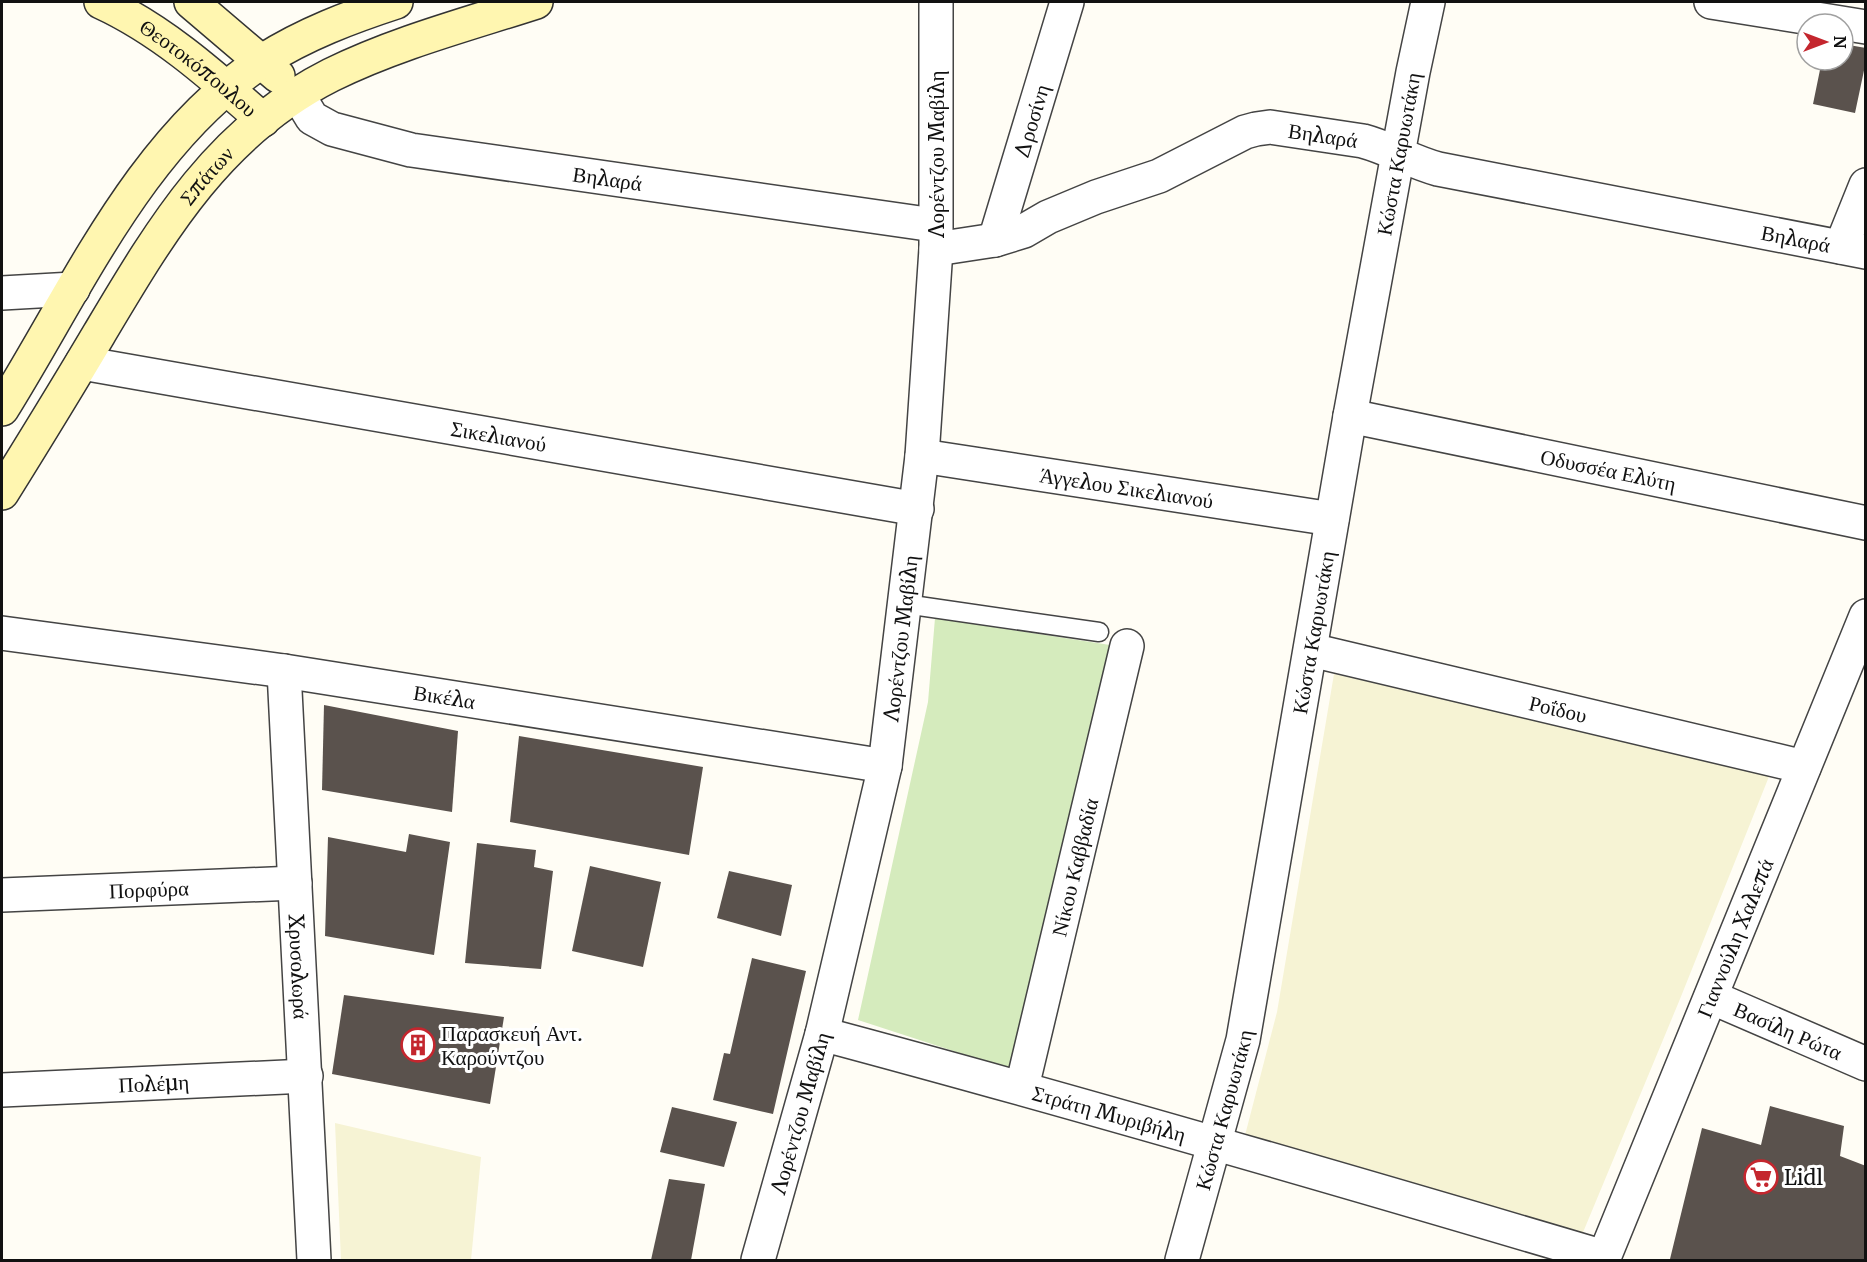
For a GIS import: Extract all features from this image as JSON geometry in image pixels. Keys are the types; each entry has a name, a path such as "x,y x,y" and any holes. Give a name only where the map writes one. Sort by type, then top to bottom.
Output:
{"main road":[{"name":"Θεοτοκόπουλου","path":"101,2 144,23 227,88 263,120"},
{"name":"Θεοτοκόπουλου","path":"191,2 262,61 298,95"},
{"path":"2,409 119,215 178,134 227,88 262,61 302,38 354,16 396,2"},
{"name":"Σπάτων","path":"2,493 158,237 191,191 228,149 263,120 330,76 372,57 536,2"}],"street":[{"name":"Λορέντζου Μαβίλη","path":"758,1260 822,1034 885,766 922,456 935,237 936,2"},
{"name":"Δροσίνη","path":"995,240 1067,2"},
{"name":"Κώστα Καρυωτάκη","path":"1182,1260 1243,1040 1350,416 1428,2"},
{"path":"1711,2 1866,27"},
{"name":"Βηλαρά","path":"298,95 312,118 332,129 411,150 935,237 995,240 1024,231 1048,217 1096,197 1159,176 1245,132 1270,127 1363,141 1418,164 1438,169 1853,250"},
{"path":"1853,250 1866,185"},
{"path":"2,293 73,288"},
{"name":"Σικελιανού","path":"82,363 917,508"},
{"name":"Οδυσσέα Ελύτη","path":"1350,416 1866,523"},
{"name":"Άγγελου Σικελιανού","path":"922,456 1332,519"},
{"name":"Γιαννούλη Χαλεπά","path":"1604,1259 1866,616"},
{"name":"Βικέλα","path":"2,633 284,671 885,766"},
{"name":"Νίκου Καββαδία","path":"1022,1087 1113,639"},
{"name":"Ροΐδου","path":"1311,650 1804,767"},
{"name":"Χρυσολωρά","path":"284,671 314,1260"},
{"name":"Πορφύρα","path":"2,895 295,883"},
{"name":"Βασίλη Ρώτα","path":"1711,997 1866,1064"},
{"name":"Στράτη Μυριβήλη","path":"822,1034 1216,1142 1604,1259"},
{"name":"Πολέμη","path":"2,1090 306,1076"}],"lane":[{"path":"905,604 1113,639"}],"shaded area":[{"path":"1334,674 1770,774 1579,1242 1243,1143 1277,1012"},
{"path":"335,1123 481,1157 471,1260 341,1260"}],"green space":[{"path":"935,618 1110,645 1018,1072 858,1020 928,702"}],"building":[{"path":"1855,46 1866,48 1866,61 1855,113 1813,104 1820,72 1855,72"},
{"path":"324,705 458,731 452,812 322,790"},
{"path":"519,736 703,767 689,855 510,822"},
{"path":"409,834 450,842 434,955 325,936 328,837 406,852"},
{"path":"477,843 536,850 534,867 553,871 541,969 465,963"},
{"path":"590,866 661,882 643,967 572,951"},
{"path":"729,871 792,885 781,936 717,918"},
{"path":"752,958 806,971 773,1114 713,1100 724,1053 730,1054"},
{"name":"Παρασκευή Αντ. Καρούντζου","path":"344,995 504,1017 490,1104 332,1074"},
{"path":"1770,1106 1844,1126 1840,1156 1866,1166 1866,1260 1670,1259 1702,1128 1761,1145"},
{"path":"672,1107 737,1122 724,1167 660,1152"},
{"path":"669,1179 705,1184 691,1260 651,1260"}],"place":[{"name":"Παρασκευή Αντ. Καρούντζου","path":"418,1045"},
{"name":"Lidl","path":"1761,1177"}]}
